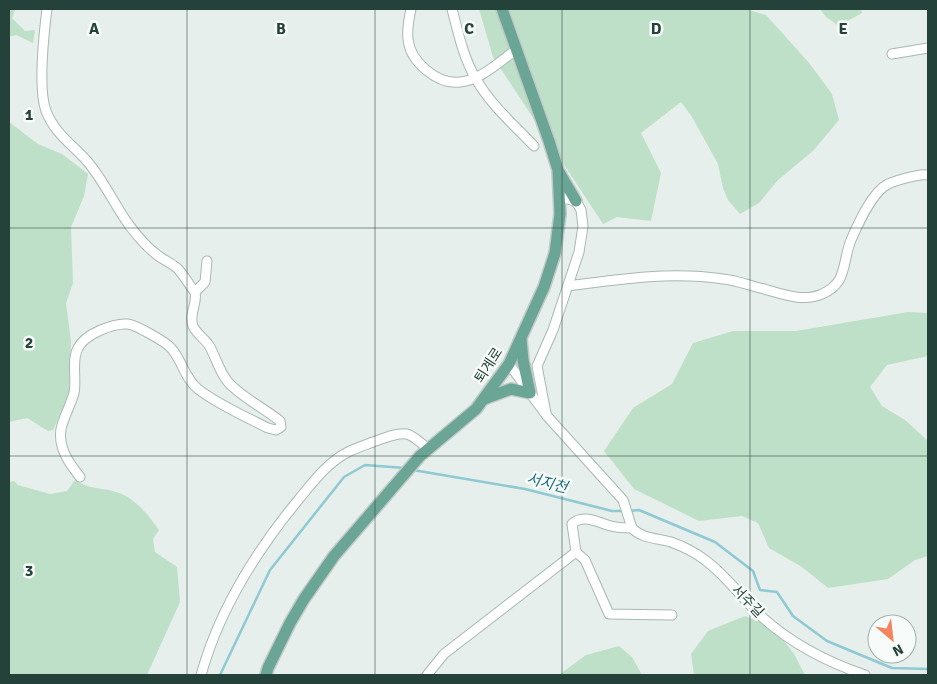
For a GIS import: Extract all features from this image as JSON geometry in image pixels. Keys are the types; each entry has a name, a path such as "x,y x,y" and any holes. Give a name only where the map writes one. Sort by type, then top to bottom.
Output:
{"main road":[{"name":"퇴계로","path":"266,675 290,623 334,556 425,453 476,409 484,399 509,364 544,287 555,253 560,214 558,170 502,9"},
{"path":"558,170 576,200"},
{"path":"484,399 511,389 530,393 523,360 521,338"}],"street":[{"path":"47,9 44,32 43,95 46,110 53,126 86,160 114,198 128,224 153,252 178,269 195,292 196,297 191,317 193,327 198,335 209,345 220,370 232,387 280,421 281,427 276,430 268,428 197,388 170,346 160,339 129,324 110,326 93,334 78,347 74,391 61,428 61,444 69,463 80,477"},
{"path":"412,9 409,15 408,41 415,58 430,73 444,81 459,83 476,78 516,50"},
{"path":"452,9 462,48 476,78 490,98 534,146"},
{"path":"892,54 928,48"},
{"path":"568,286 612,280 699,276 725,279 788,296 814,297 832,289 838,283 844,271 851,242 879,191 887,184 901,179 923,174 928,175"},
{"path":"547,416 537,366 568,286 579,252 583,226 581,210 576,200 559,198"},
{"path":"195,292 205,282 207,261"},
{"path":"509,364 547,416 623,500 632,526"},
{"path":"201,675 216,631 251,564 281,521 329,466 348,452 388,437 399,435 407,434 425,453"},
{"name":"서주길","path":"576,552 572,524 576,520 585,518 614,527 632,526 638,534 672,543 704,559 728,581 761,617 794,643 840,667 865,675"},
{"path":"427,675 444,654 576,552 585,560 608,614 672,615"}],"green space":[{"path":"9,9 15,10 12,18 25,31 35,30 33,43 16,35 9,37"},
{"path":"479,9 746,9 766,15 810,64 832,94 839,120 813,151 778,180 759,203 740,214 728,200 723,188 718,164 692,117 681,102 641,133 661,173 651,221 617,217 603,224 493,57"},
{"path":"820,9 861,9 862,13 839,26 826,17"},
{"path":"9,122 38,144 62,154 88,174 84,196 71,227 73,283 66,303 71,341 69,396 53,430 48,431 27,418 9,422"},
{"path":"908,312 928,313 928,356 887,365 870,387 882,406 905,420 928,441 928,556 915,560 888,579 828,588 802,567 769,548 758,523 742,516 699,521 634,489 604,451 633,408 672,384 693,343 733,331 796,331"},
{"path":"75,480 91,487 119,493 131,499 159,530 153,539 155,552 177,567 180,602 147,675 9,675 9,482 14,481 18,485 50,494 67,491"},
{"path":"745,616 774,628 794,654 805,675 694,675 691,654 708,631"},
{"path":"619,646 632,657 642,675 559,675 586,655"}],"waterway":[{"name":"서지천","path":"220,675 270,570 344,477 365,465 405,468"},
{"name":"서지천","path":"413,470 525,489 612,511 623,511"},
{"name":"서지천","path":"629,511 639,510 715,542 753,571 760,590 777,592 793,616 827,641 892,668 928,669"}]}
